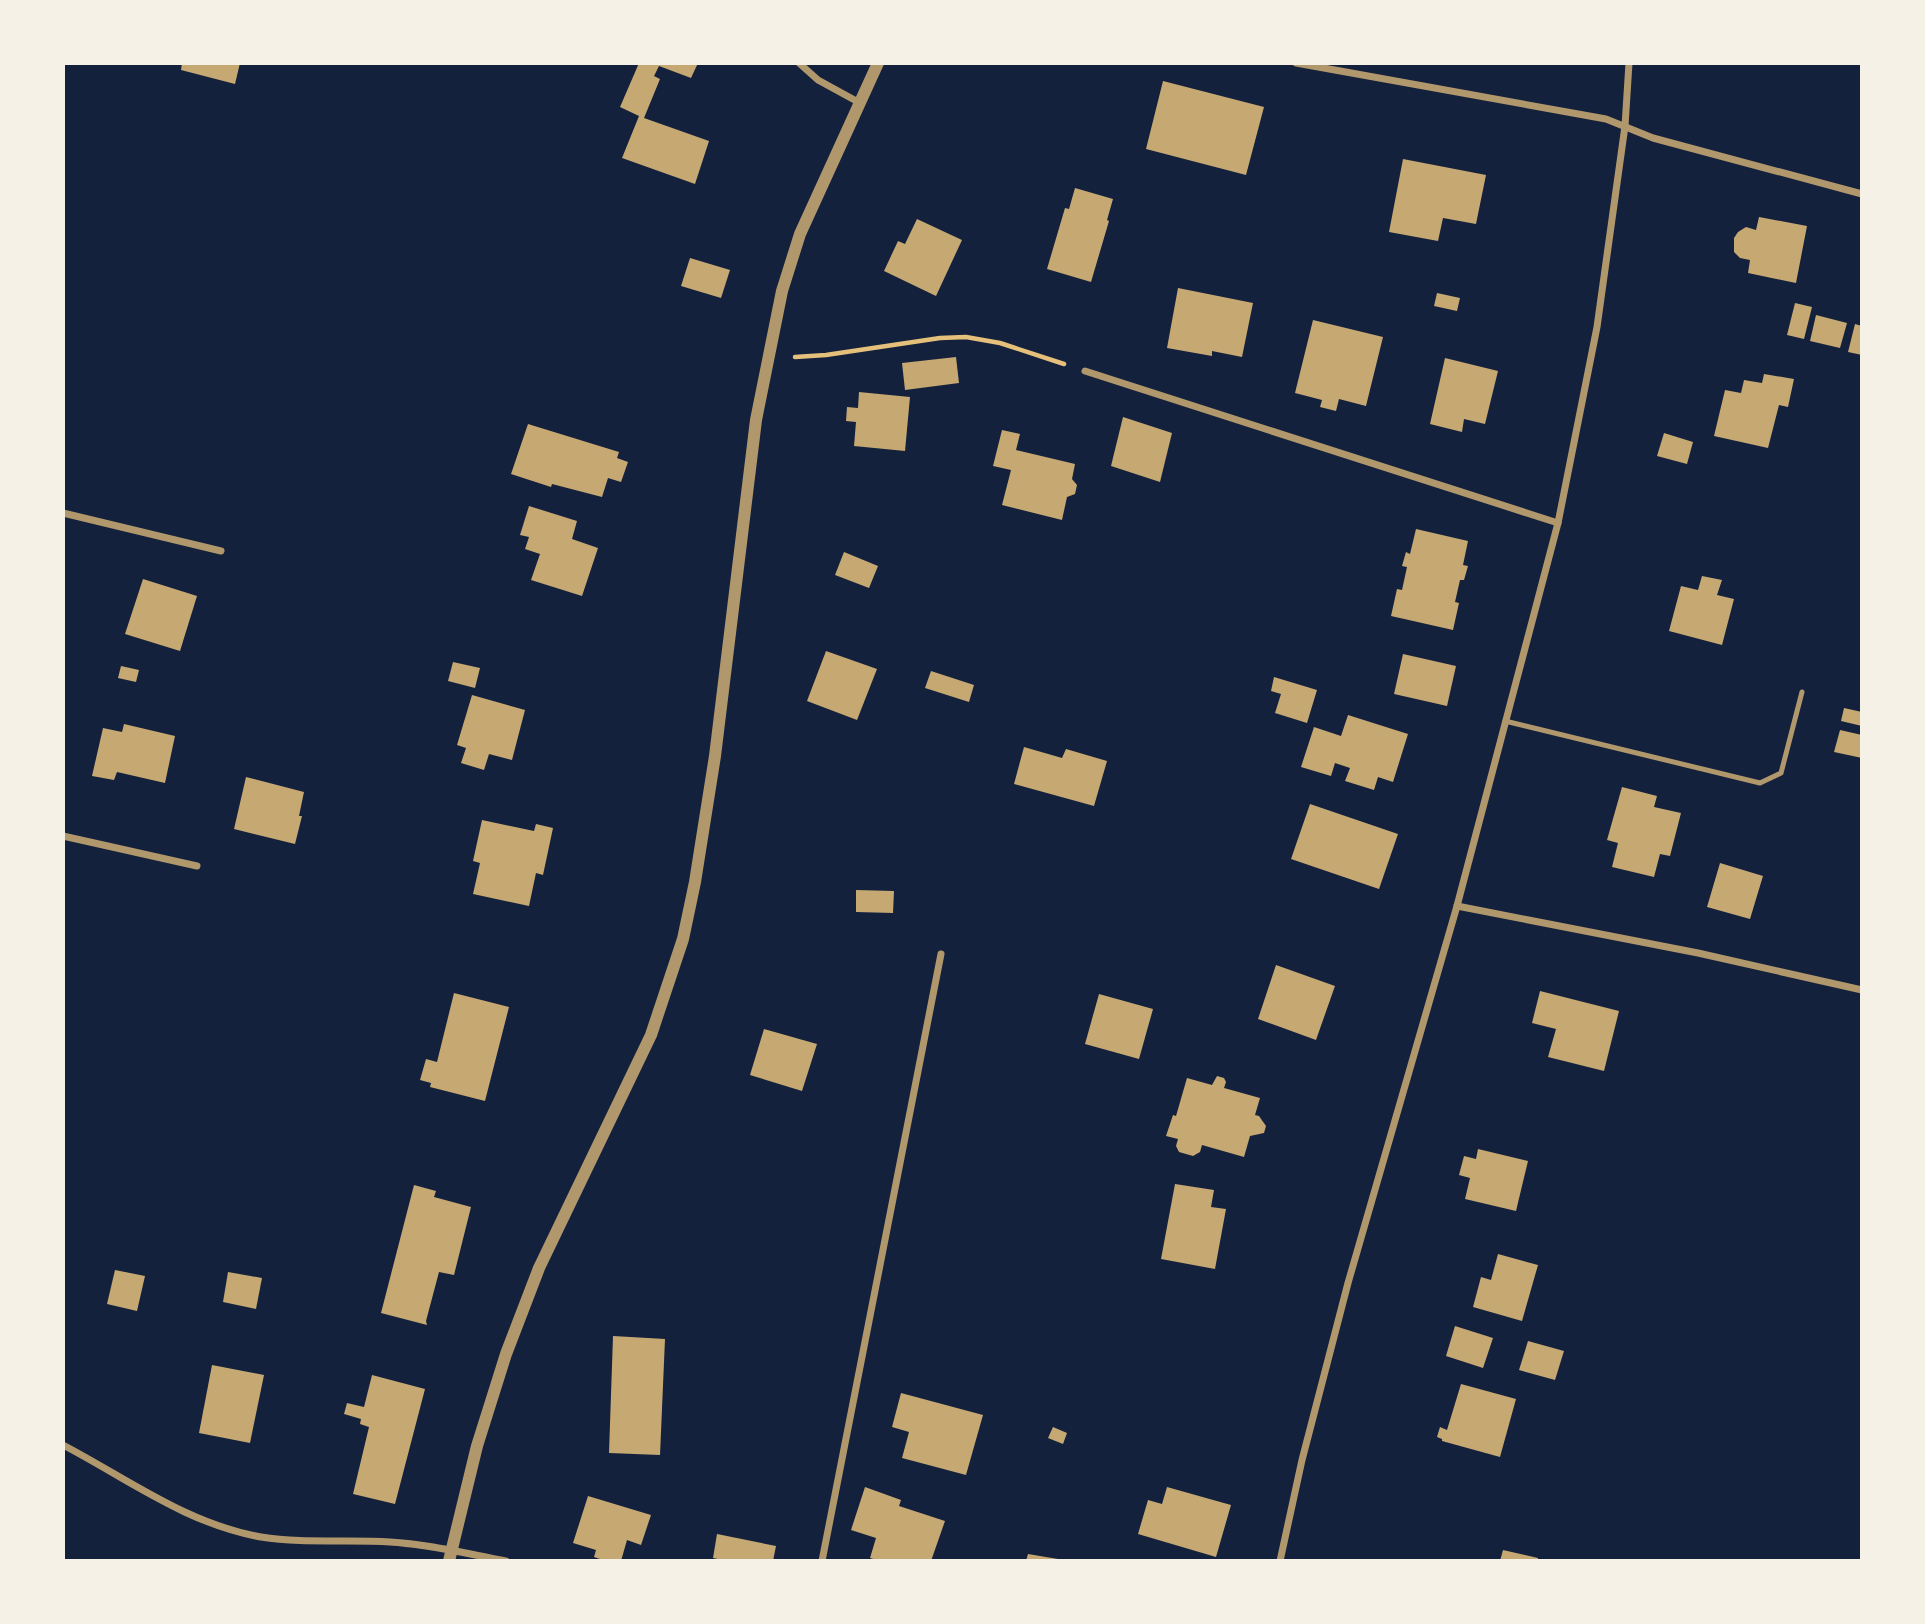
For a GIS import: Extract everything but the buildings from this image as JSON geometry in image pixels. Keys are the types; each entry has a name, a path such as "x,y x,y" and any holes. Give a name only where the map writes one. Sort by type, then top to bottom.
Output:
{"street":[{"path":"799,63 818,80 860,103"},
{"path":"450,1556 477,1446 510,1341 538,1268 651,1035 683,939 715,756 756,420 767,358 782,291 800,234 878,63"},
{"path":"1296,63 1606,120 1653,138 1862,194"},
{"path":"1280,1561 1302,1460 1348,1283 1457,906 1558,523 1597,327 1625,126 1629,63"},
{"path":"1085,371 1558,523"},
{"path":"63,513 221,551"},
{"path":"63,836 197,866"},
{"path":"1457,906 1698,953 1862,990"},
{"path":"822,1561 942,954"},
{"path":"63,1445 152,1497 190,1515 261,1537 330,1542 390,1542 450,1556 506,1561"}],"lane":[{"path":"1505,721 1759,783 1781,774 1802,692"}],"path":[{"path":"793,358 940,338 966,337 1000,343 1085,371"}]}
